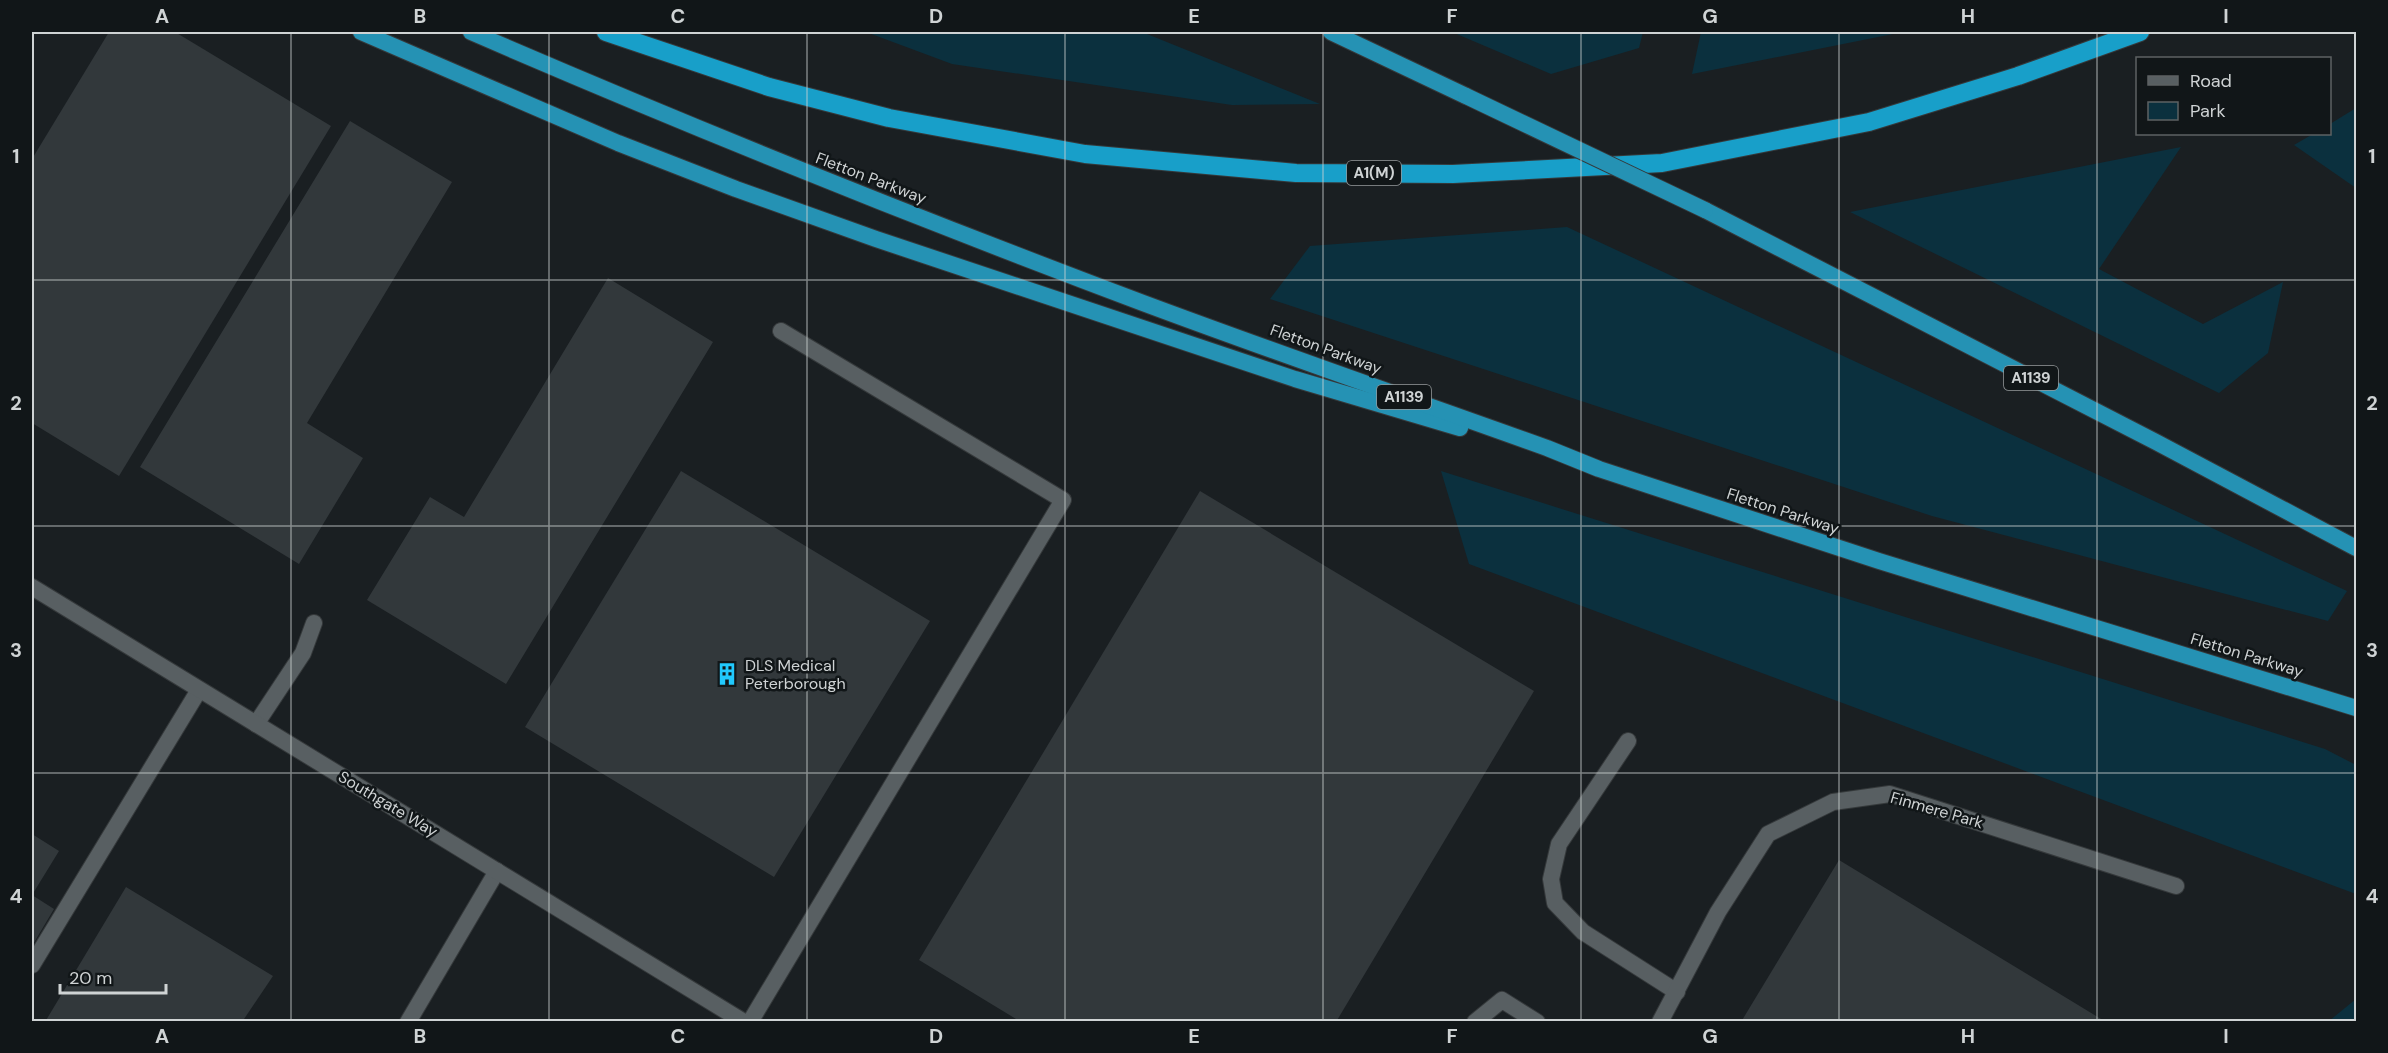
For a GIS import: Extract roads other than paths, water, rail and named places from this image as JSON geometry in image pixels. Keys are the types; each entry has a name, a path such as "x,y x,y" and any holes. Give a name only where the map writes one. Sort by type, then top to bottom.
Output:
{"highway":[{"path":"361,32 618,143 736,189 876,239 1295,379 1599,469"},
{"name":"Fletton Parkway","path":"471,32 742,146 996,247 1144,303 1548,448 1599,469 1879,561 2356,708"},
{"name":"A1(M)","path":"606,32 780,90 888,118 1063,150 1296,173 1453,174 1662,163 1869,122 2018,75 2140,32"},
{"name":"A1139","path":"1331,32 1705,210 2156,442 2356,548"}],"street":[{"path":"750,1022 1063,500 781,331"},
{"name":"Southgate Way","path":"32,587 744,1022"},
{"path":"256,724 303,653 314,623"},
{"path":"32,965 199,690"},
{"path":"1628,741 1559,844 1551,879 1555,903 1583,932 1677,993"},
{"name":"Finmere Park","path":"1660,1022 1718,912 1768,834 1833,802 1890,794 2176,886"},
{"path":"408,1022 497,871"},
{"path":"1475,1022 1502,1000 1537,1022"}],"place":[{"name":"DLS Medical Peterborough","path":"727,674"}]}
